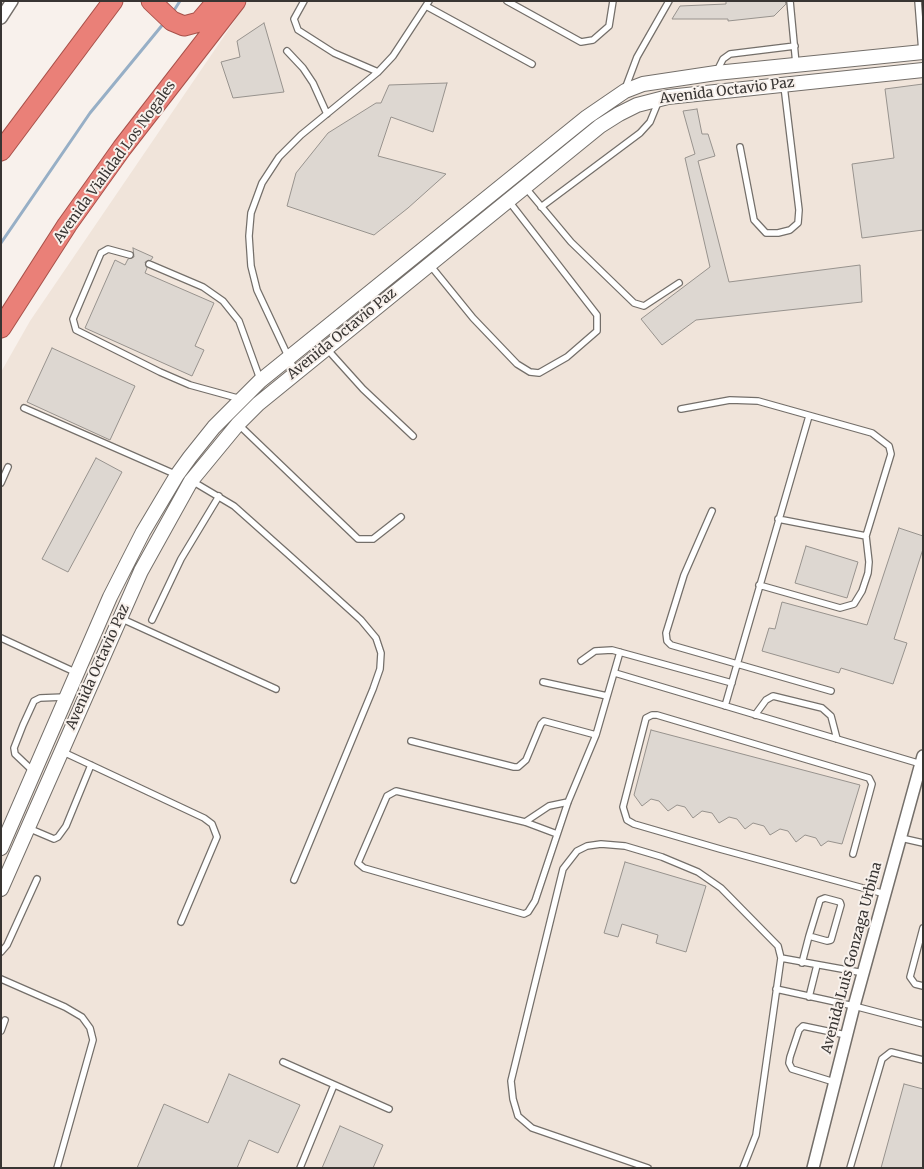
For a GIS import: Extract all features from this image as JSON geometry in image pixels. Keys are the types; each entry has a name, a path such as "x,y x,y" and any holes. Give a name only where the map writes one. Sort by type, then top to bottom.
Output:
{"highway":[{"path":"2,149 113,1"},
{"path":"151,1 160,11 180,25 187,26 199,22 217,1"},
{"name":"Avenida Vialidad Los Nogales","path":"1,328 67,225 111,164 236,1"}],"street":[{"path":"1,18 12,1"},
{"name":"Avenida Octavio Paz","path":"1,889 141,571 191,481 238,424 292,365 587,116 625,92 643,84 716,73 923,52"},
{"name":"Avenida Octavio Paz","path":"1,848 114,589 142,532 177,475 214,427 260,382 326,347 613,118 638,105 660,99 923,70"},
{"name":"Avenida Luis Gonzaga Urbina","path":"813,1168 846,1035 922,760"}],"lane":[{"path":"304,1 294,19 298,30 334,53 378,72"},
{"path":"507,1 581,42 593,40 609,26 613,1"},
{"path":"625,92 637,57 670,1"},
{"path":"790,1 796,64"},
{"path":"918,1 923,52"},
{"path":"292,365 257,290 251,266 249,236 251,213 262,183 279,157 378,72 393,56 427,4 532,64"},
{"path":"716,73 723,59 728,55 795,46"},
{"path":"287,52 303,68 313,83 327,114"},
{"path":"740,147 754,220 766,233 790,230 798,223 799,210 784,84"},
{"path":"541,207 640,133 650,122 660,99"},
{"path":"525,187 571,242 637,305 644,306 652,302 679,283"},
{"path":"429,264 473,318 517,364 530,372 539,373 567,358 598,331 597,315 508,200"},
{"path":"130,255 108,249 101,253 73,319 76,330 190,385 241,399"},
{"path":"150,264 202,287 223,301 239,321 260,382"},
{"path":"326,347 363,389 413,436"},
{"path":"681,409 705,404 744,400 872,433 889,446 891,454 866,536 869,562 868,573 858,598 848,607 840,608 759,585"},
{"path":"24,408 191,481 219,496 250,520 361,620 376,638 381,653 380,668 373,689 294,880"},
{"path":"725,706 809,416"},
{"path":"238,424 358,539 373,539 402,517"},
{"path":"1,484 8,467"},
{"path":"152,620 181,559 219,496"},
{"path":"712,511 684,575 665,638 671,645 832,691"},
{"path":"778,519 866,536"},
{"path":"120,618 276,689"},
{"path":"1,638 77,672"},
{"path":"581,662 595,650 604,649 732,683"},
{"path":"557,834 525,822 396,790 387,796 358,863 364,868 524,914 528,912 535,901 568,802 596,735 620,652"},
{"path":"615,673 837,739 922,760"},
{"path":"543,682 607,696"},
{"path":"755,715 766,700 773,696 822,708 831,716 837,739"},
{"path":"34,772 15,754 14,748 23,725 34,701 40,698 67,697"},
{"path":"853,854 872,784 869,778 658,715 646,718 623,807 627,820 634,824 701,844 885,894"},
{"path":"411,741 518,767 526,760 542,722 547,721 596,735"},
{"path":"61,751 204,818 212,824 217,837 181,922"},
{"path":"28,828 54,839 58,837 66,826 91,765"},
{"path":"525,822 549,806 568,802"},
{"path":"901,838 923,843"},
{"path":"648,1168 532,1128 518,1116 513,1099 512,1081 514,1071 563,869 570,858 587,846 601,844 625,846 662,857 698,872 721,888 778,946 781,958 756,1135 744,1168"},
{"path":"1,952 7,945 37,879"},
{"path":"802,962 809,936 820,900 825,898 840,902 841,905 831,940 826,941 809,936"},
{"path":"923,928 910,976 915,984 923,986"},
{"path":"781,958 864,973"},
{"path":"809,997 817,965"},
{"path":"1,979 65,1007 82,1017 90,1028 93,1040 57,1168"},
{"path":"776,989 854,1006 923,1024"},
{"path":"1,1031 6,1020"},
{"path":"834,1082 792,1069 789,1063 790,1057 799,1030 804,1026 846,1035"},
{"path":"850,1168 882,1059 891,1052 923,1060"},
{"path":"283,1062 389,1109"},
{"path":"300,1168 334,1085"}],"shaded area":[{"path":"248,1 923,1 923,1168 1,1168 1,372 30,321"}],"building":[{"path":"726,1 785,1 786,4 774,16 728,21 728,19 672,19 680,6 726,4"},
{"path":"264,23 284,92 233,98 221,62 240,57 237,41"},
{"path":"447,83 433,132 391,117 378,156 446,174 374,235 287,206 296,173 328,133 376,103 381,103 389,85"},
{"path":"923,84 923,230 862,238 852,164 894,158 885,89"},
{"path":"697,109 702,134 708,134 715,156 698,161 729,282 860,265 862,302 696,320 662,345 641,319 710,267 685,158 695,154 683,111"},
{"path":"133,248 153,257 145,262 147,268 145,273 214,303 195,346 204,350 192,376 85,328 115,260 125,265 128,259 134,257"},
{"path":"52,348 135,386 110,440 27,402"},
{"path":"96,458 122,472 68,572 42,559"},
{"path":"899,528 923,536 923,549 894,639 907,643 893,684 841,668 839,673 762,651 769,628 775,629 782,602 867,625"},
{"path":"806,546 858,562 847,598 795,583"},
{"path":"651,730 860,785 842,844 828,841 821,846 816,838 805,835 796,842 788,831 780,829 770,835 764,826 753,823 745,829 737,819 729,817 719,823 712,813 702,811 693,818 685,807 677,805 668,811 659,801 651,799 642,806 634,795"},
{"path":"625,862 706,886 686,952 656,943 658,935 622,924 618,937 604,933"},
{"path":"229,1074 300,1105 278,1153 249,1140 237,1168 137,1168 164,1104 208,1123"},
{"path":"904,1084 923,1089 923,1168 881,1168"},
{"path":"340,1126 383,1145 373,1168 322,1168"}],"waterway":[{"path":"173,12 180,1"},
{"path":"1,243 90,113 164,23"}]}
